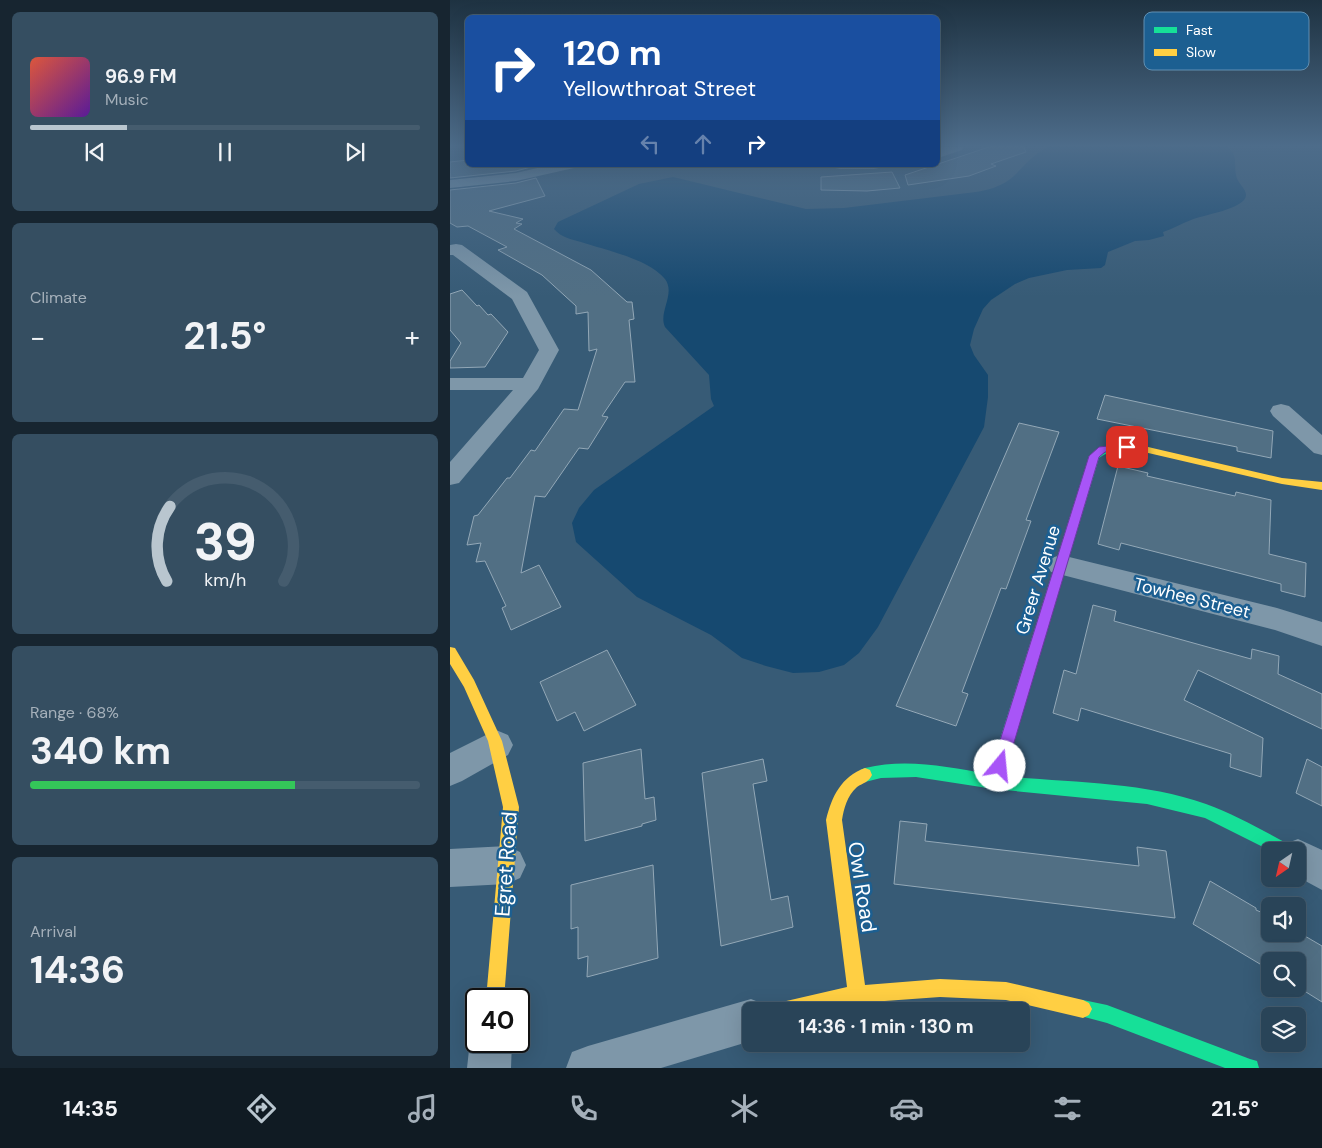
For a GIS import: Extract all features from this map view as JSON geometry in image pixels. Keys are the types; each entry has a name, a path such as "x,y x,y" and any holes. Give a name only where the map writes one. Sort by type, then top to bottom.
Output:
{"street":[{"path":"450,250 456,249 520,296 549,350 530,384 450,477"},
{"path":"450,384 530,384"},
{"path":"1281,412 1322,448"},
{"name":"Greer Avenue","path":"994,782 1094,456 1103,449 1120,447 1143,449 1282,481 1322,486"},
{"name":"Towhee Street","path":"1061,565 1277,619 1322,634"},
{"name":"Egret Road","path":"450,652 469,684 496,745 511,807 496,988"},
{"path":"450,770 496,745"},
{"name":"Owl Road","path":"857,994 834,820 837,802 845,787 868,774 896,770 994,782"},
{"path":"994,782 1131,794 1166,800 1196,807 1269,842"},
{"path":"1306,861 1322,870"},
{"path":"450,868 507,865"},
{"path":"822,1002 857,994 940,988 1006,991 1107,1014 1170,1036 1238,1066"},
{"path":"588,1068 742,1023"},
{"path":"490,1068 491,1053"}],"water":[{"path":"612,197 755,197 806,209 844,208 936,197 1245,197 1239,204 1231,208 1188,221 1163,232 1164,236 1135,241 1108,252 1105,265 1101,268 1067,270 1029,278 1015,284 991,300 983,309 974,329 970,345 974,355 988,375 988,397 984,427 878,627 859,653 844,665 819,672 793,673 742,658 711,635 637,597 576,542 572,523 579,508 594,490 714,406 711,399 709,375 665,327 663,321 669,291 665,279 658,272 638,261 570,239 554,229 558,222"}],"building":[{"path":"450,197 542,197 489,211 523,219 516,223 522,224 514,229 591,270 627,302 632,302 634,319 629,320 635,382 625,382 602,416 608,417 588,449 579,448 545,497 535,496 521,573 539,565 561,607 511,630 502,608 506,606 485,561 476,562 481,543 467,545 474,516 478,515 507,478 510,478 531,450 535,451 564,409 578,410 597,349 589,351 588,312 576,314 576,306 542,275 498,250 507,247 468,226 457,227 450,223"},
{"path":"462,290 477,306 479,305 488,315 491,314 508,332 485,367 450,368 450,361 461,343 450,330 450,294"},
{"path":"1105,395 1273,431 1271,458 1237,451 1237,447 1097,419"},
{"path":"1019,423 1059,432 1026,520 1031,521 1006,589 1001,588 962,692 968,694 956,726 896,706"},
{"path":"1118,466 1148,473 1147,476 1235,496 1236,492 1271,500 1269,554 1306,563 1305,597 1281,591 1281,584 1121,543 1119,550 1098,544"},
{"path":"1093,605 1116,611 1114,621 1251,659 1252,649 1279,656 1278,674 1322,694 1322,729 1198,670 1184,700 1263,738 1261,777 1230,767 1231,754 1081,708 1078,721 1053,713 1064,670 1076,674"},
{"path":"607,650 636,705 584,731 575,712 557,721 540,682"},
{"path":"641,749 645,799 654,797 656,820 642,824 642,826 585,841 583,763"},
{"path":"763,759 767,781 753,784 771,900 788,896 793,927 721,946 702,773"},
{"path":"1307,759 1322,767 1322,806 1296,793"},
{"path":"900,821 927,824 925,841 1139,866 1137,847 1166,851 1175,918 894,884"},
{"path":"653,865 658,958 587,977 588,956 578,959 578,927 571,929 571,885"},
{"path":"1210,881 1261,912 1261,942 1306,942 1306,937 1322,946 1322,1002 1306,992 1306,952 1261,952 1261,965 1193,924"}],"traffic: fast":[{"path":"994,782 1094,456 1106,449 1120,447 1148,450"},
{"path":"865,775 881,771 916,770 1004,783 1147,797 1170,801 1217,815 1270,842"},
{"path":"1083,1009 1107,1014 1250,1068"}],"traffic: slow":[{"path":"1148,450 1282,481 1322,486"},
{"path":"450,652 469,684 495,741 511,807 496,988"},
{"path":"857,994 834,820 840,799 847,787 865,775"},
{"path":"822,1002 857,994 940,988 1006,991 1083,1009"}],"route":[{"path":"1000,766 1094,456 1103,449 1127,447"}]}
